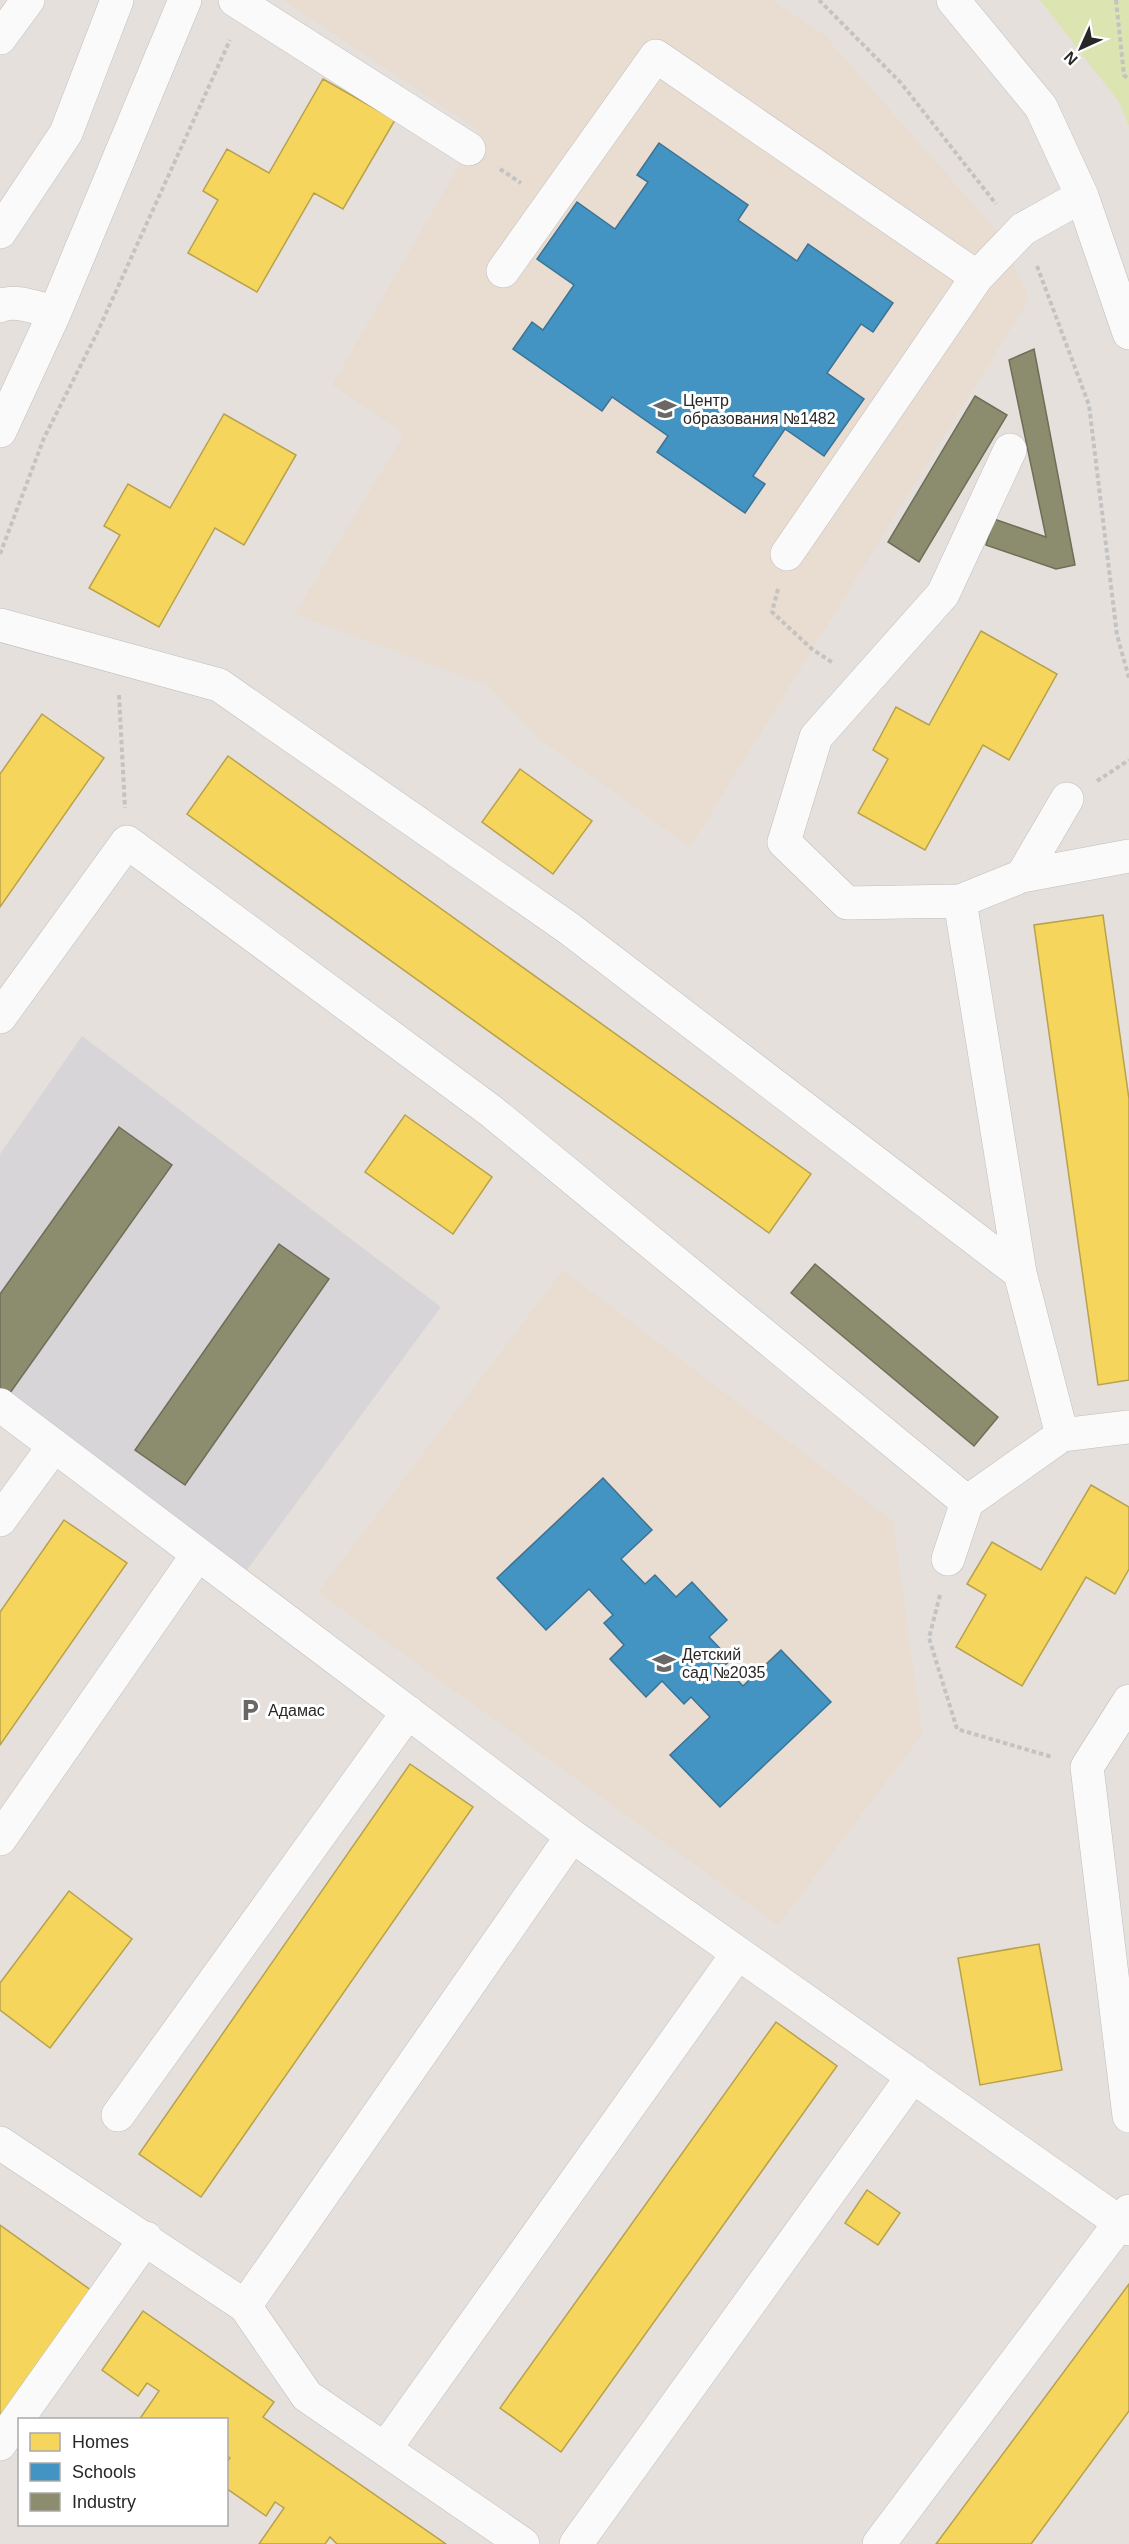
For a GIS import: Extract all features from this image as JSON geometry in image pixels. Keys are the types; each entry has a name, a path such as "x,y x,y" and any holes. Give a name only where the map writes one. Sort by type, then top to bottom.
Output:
{"street":[{"path":"0,38 28,0"},
{"path":"5,212 66,133 117,0"},
{"path":"0,431 55,312 185,0"},
{"path":"953,0 1041,107 1082,196 1129,333"},
{"path":"240,3 469,149"},
{"path":"503,271 656,56 976,277"},
{"path":"787,554 976,277 1023,229 1082,196"},
{"path":"0,306 5,303 18,304 55,312"},
{"path":"1010,450 943,594 816,736 784,842 847,903 960,901 1022,876 1129,856"},
{"path":"0,625 219,685 567,927 1020,1273"},
{"path":"1022,876 1068,800"},
{"path":"0,1017 127,842 491,1111 967,1502"},
{"path":"960,901 1020,1273 1062,1435"},
{"path":"0,1405 572,1836 913,2076 1126,2221 879,2544"},
{"path":"948,1558 967,1502 1062,1435 1129,1427"},
{"path":"0,1520 54,1446"},
{"path":"0,1839 198,1554"},
{"path":"1129,1701 1087,1767 1129,2116"},
{"path":"118,2115 408,1712"},
{"path":"245,2306 572,1836"},
{"path":"385,2449 738,1953"},
{"path":"576,2544 913,2076"},
{"path":"0,2143 245,2306 308,2396 523,2544"},
{"path":"18,2418 146,2238"},
{"path":"0,2444 18,2419"}],"path":[{"path":"819,0 900,83 999,208 1023,229 1089,405 1117,635 1129,678"},
{"path":"1116,0 1124,75 1129,80"},
{"path":"0,554 44,438 97,333 240,3"},
{"path":"469,149 551,203"},
{"path":"787,554 772,612 812,649 863,684"},
{"path":"117,656 127,842"},
{"path":"948,1558 929,1638 957,1728 1087,1767"}],"shaded area":[{"name":"Центр образования №1482","path":"283,0 771,0 825,36 1001,236 1029,299 690,847 537,737 487,685 295,614 404,434 332,385 479,131"},
{"path":"82,1036 441,1307 244,1574 0,1391 0,1154"},
{"name":"Детский сад №2035","path":"563,1270 893,1521 922,1734 778,1925 318,1592"}],"green space":[{"path":"1040,0 1129,0 1129,126 1119,102"}],"building: Homes":[{"path":"323,79 395,120 343,209 314,193 257,292 188,253 218,200 203,191 227,149 269,173"},
{"path":"224,414 296,455 244,545 215,528 159,627 89,588 120,535 104,526 128,484 170,508"},
{"path":"981,631 1057,674 1009,760 983,745 925,850 858,813 888,759 873,750 896,707 929,725"},
{"path":"42,714 104,758 0,907 0,774"},
{"path":"228,756 811,1174 769,1233 187,814"},
{"path":"520,769 592,821 553,874 482,822"},
{"path":"1103,915 1129,1099 1129,1380 1098,1385 1034,925"},
{"path":"405,1115 492,1177 453,1234 365,1172"},
{"path":"1091,1485 1129,1507 1129,1569 1115,1594 1086,1577 1022,1686 956,1647 986,1595 967,1584 992,1542 1041,1570"},
{"path":"64,1520 127,1563 0,1745 0,1612"},
{"path":"410,1764 473,1807 201,2197 139,2154"},
{"path":"69,1891 132,1939 50,2048 0,2010 0,1983"},
{"path":"1039,1944 1062,2070 980,2085 958,1958"},
{"path":"776,2022 837,2066 561,2452 500,2408"},
{"path":"867,2190 900,2213 878,2245 845,2223"},
{"path":"0,2225 95,2293 0,2425"},
{"path":"1129,2284 1129,2411 1031,2544 936,2544"},
{"path":"143,2311 274,2402 263,2417 446,2544 337,2544 330,2537 325,2544 259,2544 284,2508 275,2502 266,2516 228,2489 228,2460 230,2458 228,2456 228,2418 140,2418 159,2391 147,2383 138,2396 102,2370"}],"building: Schools":[{"path":"659,143 748,205 738,220 797,261 808,244 893,303 873,332 861,324 827,373 864,399 824,456 785,429 753,476 765,484 745,513 657,452 668,436 612,397 602,411 513,349 532,322 543,330 574,285 537,259 577,202 615,229 648,182 637,175"},
{"path":"603,1478 652,1530 621,1559 645,1584 655,1575 676,1597 692,1582 727,1620 709,1637 731,1660 724,1666 743,1686 781,1650 831,1702 720,1807 670,1755 710,1717 691,1697 684,1704 662,1681 646,1697 610,1659 624,1645 604,1623 613,1615 589,1589 546,1630 497,1578"}],"building: Industry":[{"path":"1034,349 1075,565 1056,569 986,545 994,519 1046,537 1009,360"},
{"path":"975,396 1007,415 919,562 888,542"},
{"path":"119,1127 172,1165 5,1400 0,1397 0,1294"},
{"path":"279,1244 329,1279 185,1485 135,1450"},
{"path":"815,1264 998,1417 974,1446 791,1293"}],"place":[{"name":"Центр образования №1482","path":"665,409"},
{"name":"Детский сад №2035","path":"664,1663"},
{"name":"Адамас","path":"250,1710"}]}
